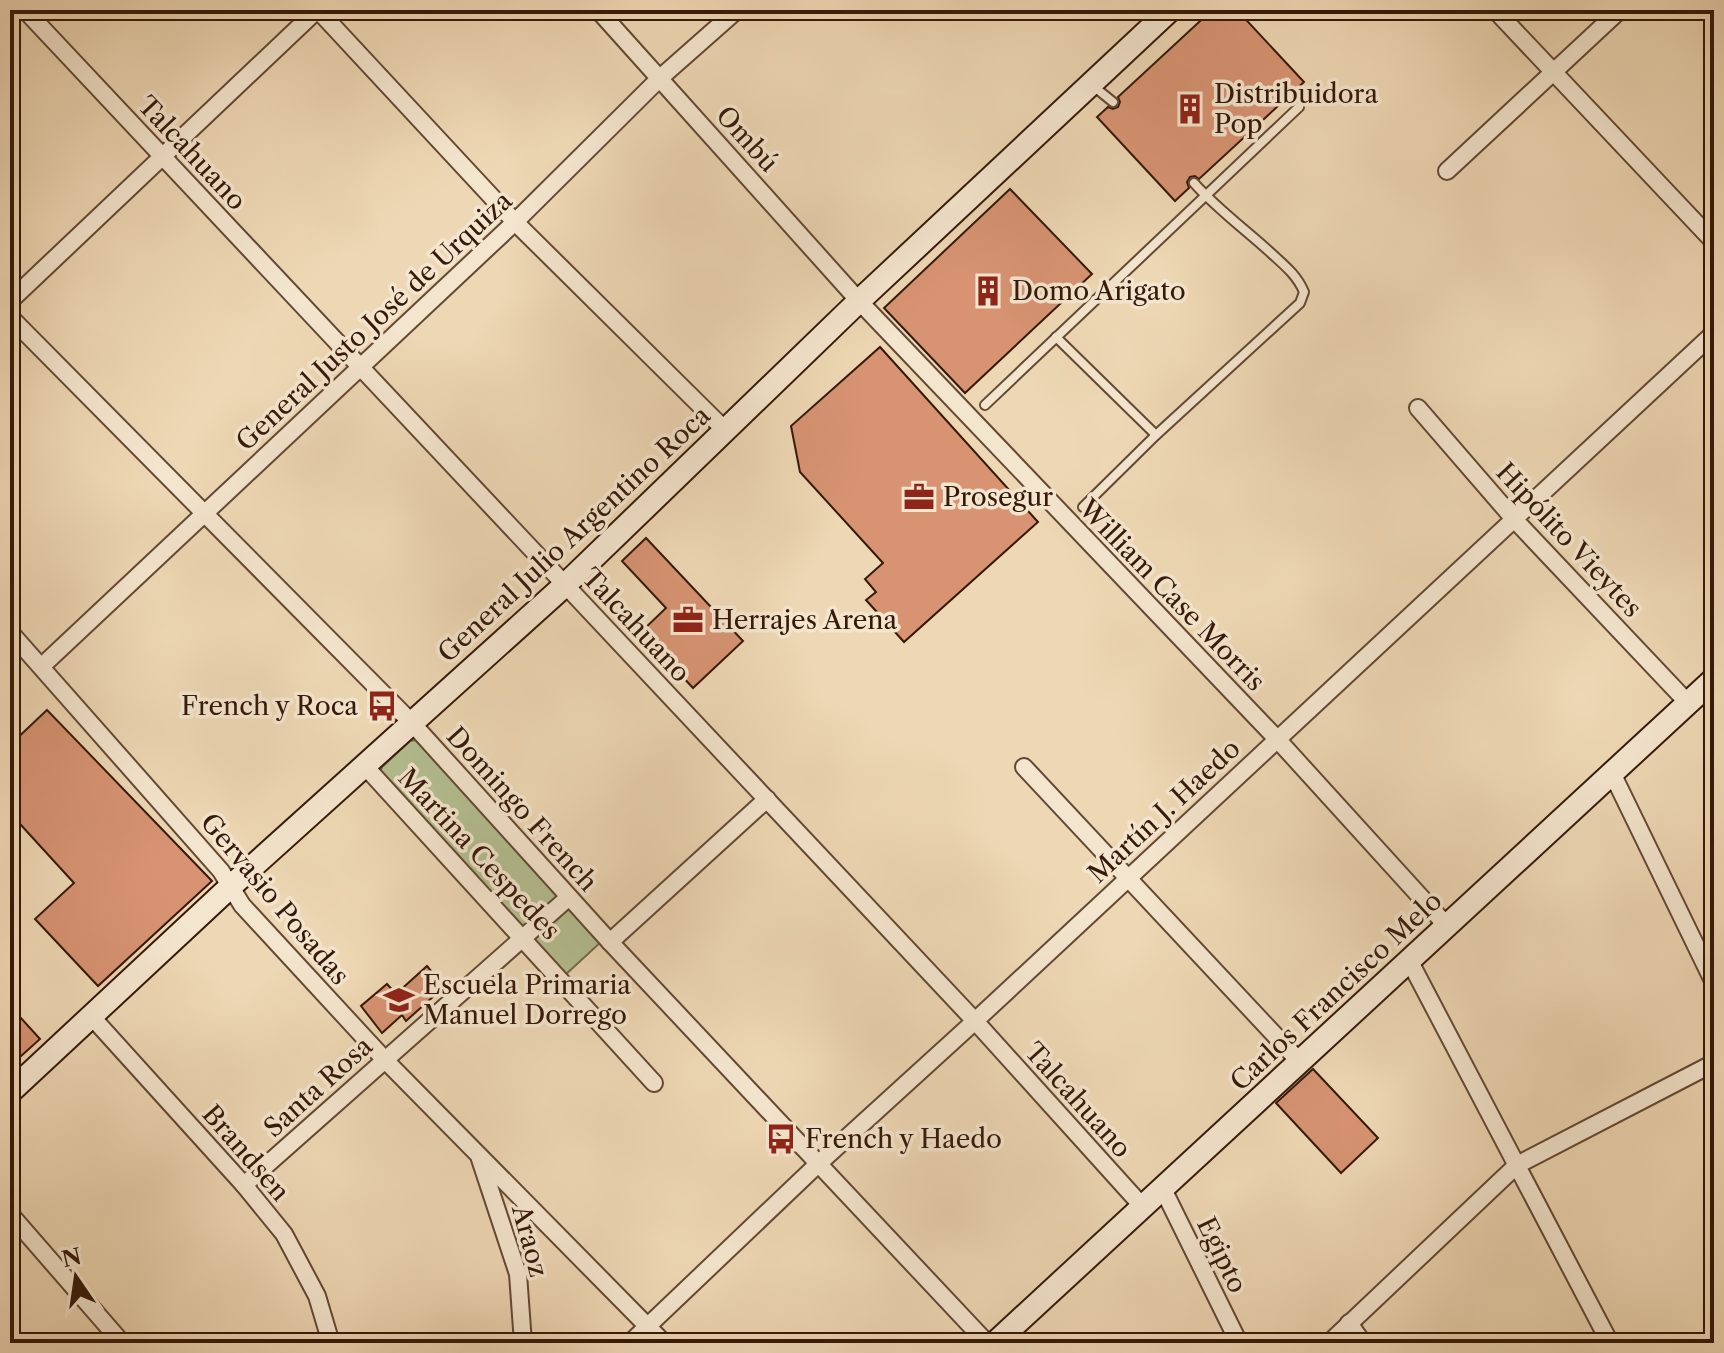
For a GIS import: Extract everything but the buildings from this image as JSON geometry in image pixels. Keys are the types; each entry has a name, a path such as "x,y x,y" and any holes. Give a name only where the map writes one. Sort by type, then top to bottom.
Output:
{"street":[{"name":"Talcahuano","path":"25,10 975,1021 1143,1207"},
{"path":"10,301 318,10 515,222 725,430"},
{"name":"Ombú","path":"598,10 859,301"},
{"name":"General Justo José de Urquiza","path":"42,666 515,222 660,78 737,10"},
{"name":"General Julio Argentino Roca","path":"10,1092 230,887 565,585 859,301 1170,10"},
{"path":"1495,10 1714,242"},
{"path":"1447,171 1620,10"},
{"name":"William Case Morris","path":"859,301 1277,739 1447,926"},
{"name":"Domingo French","path":"10,317 412,723 610,942 987,1343"},
{"name":"Martín J. Haedo","path":"648,1325 1714,333"},
{"name":"Hipólito Vieytes","path":"1418,408 1514,519 1688,703"},
{"name":"Gervasio Posadas","path":"10,632 221,871 242,905 385,1060 664,1343"},
{"name":"Carlos Francisco Melo","path":"995,1343 1714,679"},
{"name":"Martina Cespedes","path":"364,765 654,1083"},
{"path":"1024,767 1300,1062"},
{"path":"1612,773 1714,983"},
{"path":"610,942 767,799"},
{"name":"Santa Rosa","path":"244,1185 569,897"},
{"path":"1409,960 1610,1343"},
{"name":"Brandsen","path":"91,1016 244,1185 284,1234 317,1296 331,1343"},
{"path":"1329,1343 1517,1165 1714,1063"},
{"name":"Araoz","path":"478,1153 518,1274 523,1343"},
{"name":"Egipto","path":"1163,1189 1239,1343"},
{"path":"10,1214 120,1343"},
{"path":"1349,1323 1363,1343"},
{"path":"630,1343 648,1325"}],"lane":[{"path":"1091,84 1113,102"},
{"path":"985,405 1299,107"},
{"path":"1083,507 1156,435 1300,303 1304,292 1299,280 1194,183"},
{"path":"1056,337 1156,435"}],"green space":[{"path":"416,740 558,894 558,900 527,928 520,926 379,775 382,767 410,741"},
{"path":"565,907 572,908 602,941 564,976 533,937"}],"place":[{"name":"Distribuidora Pop","path":"1190,109"},
{"name":"Domo Arigato","path":"988,291"},
{"name":"Prosegur","path":"919,497"},
{"name":"Herrajes Arena","path":"688,620"},
{"name":"French y Roca","path":"382,706"},
{"name":"Escuela Primaria Manuel Dorrego","path":"399,1000"},
{"name":"French y Haedo","path":"781,1139"}]}
